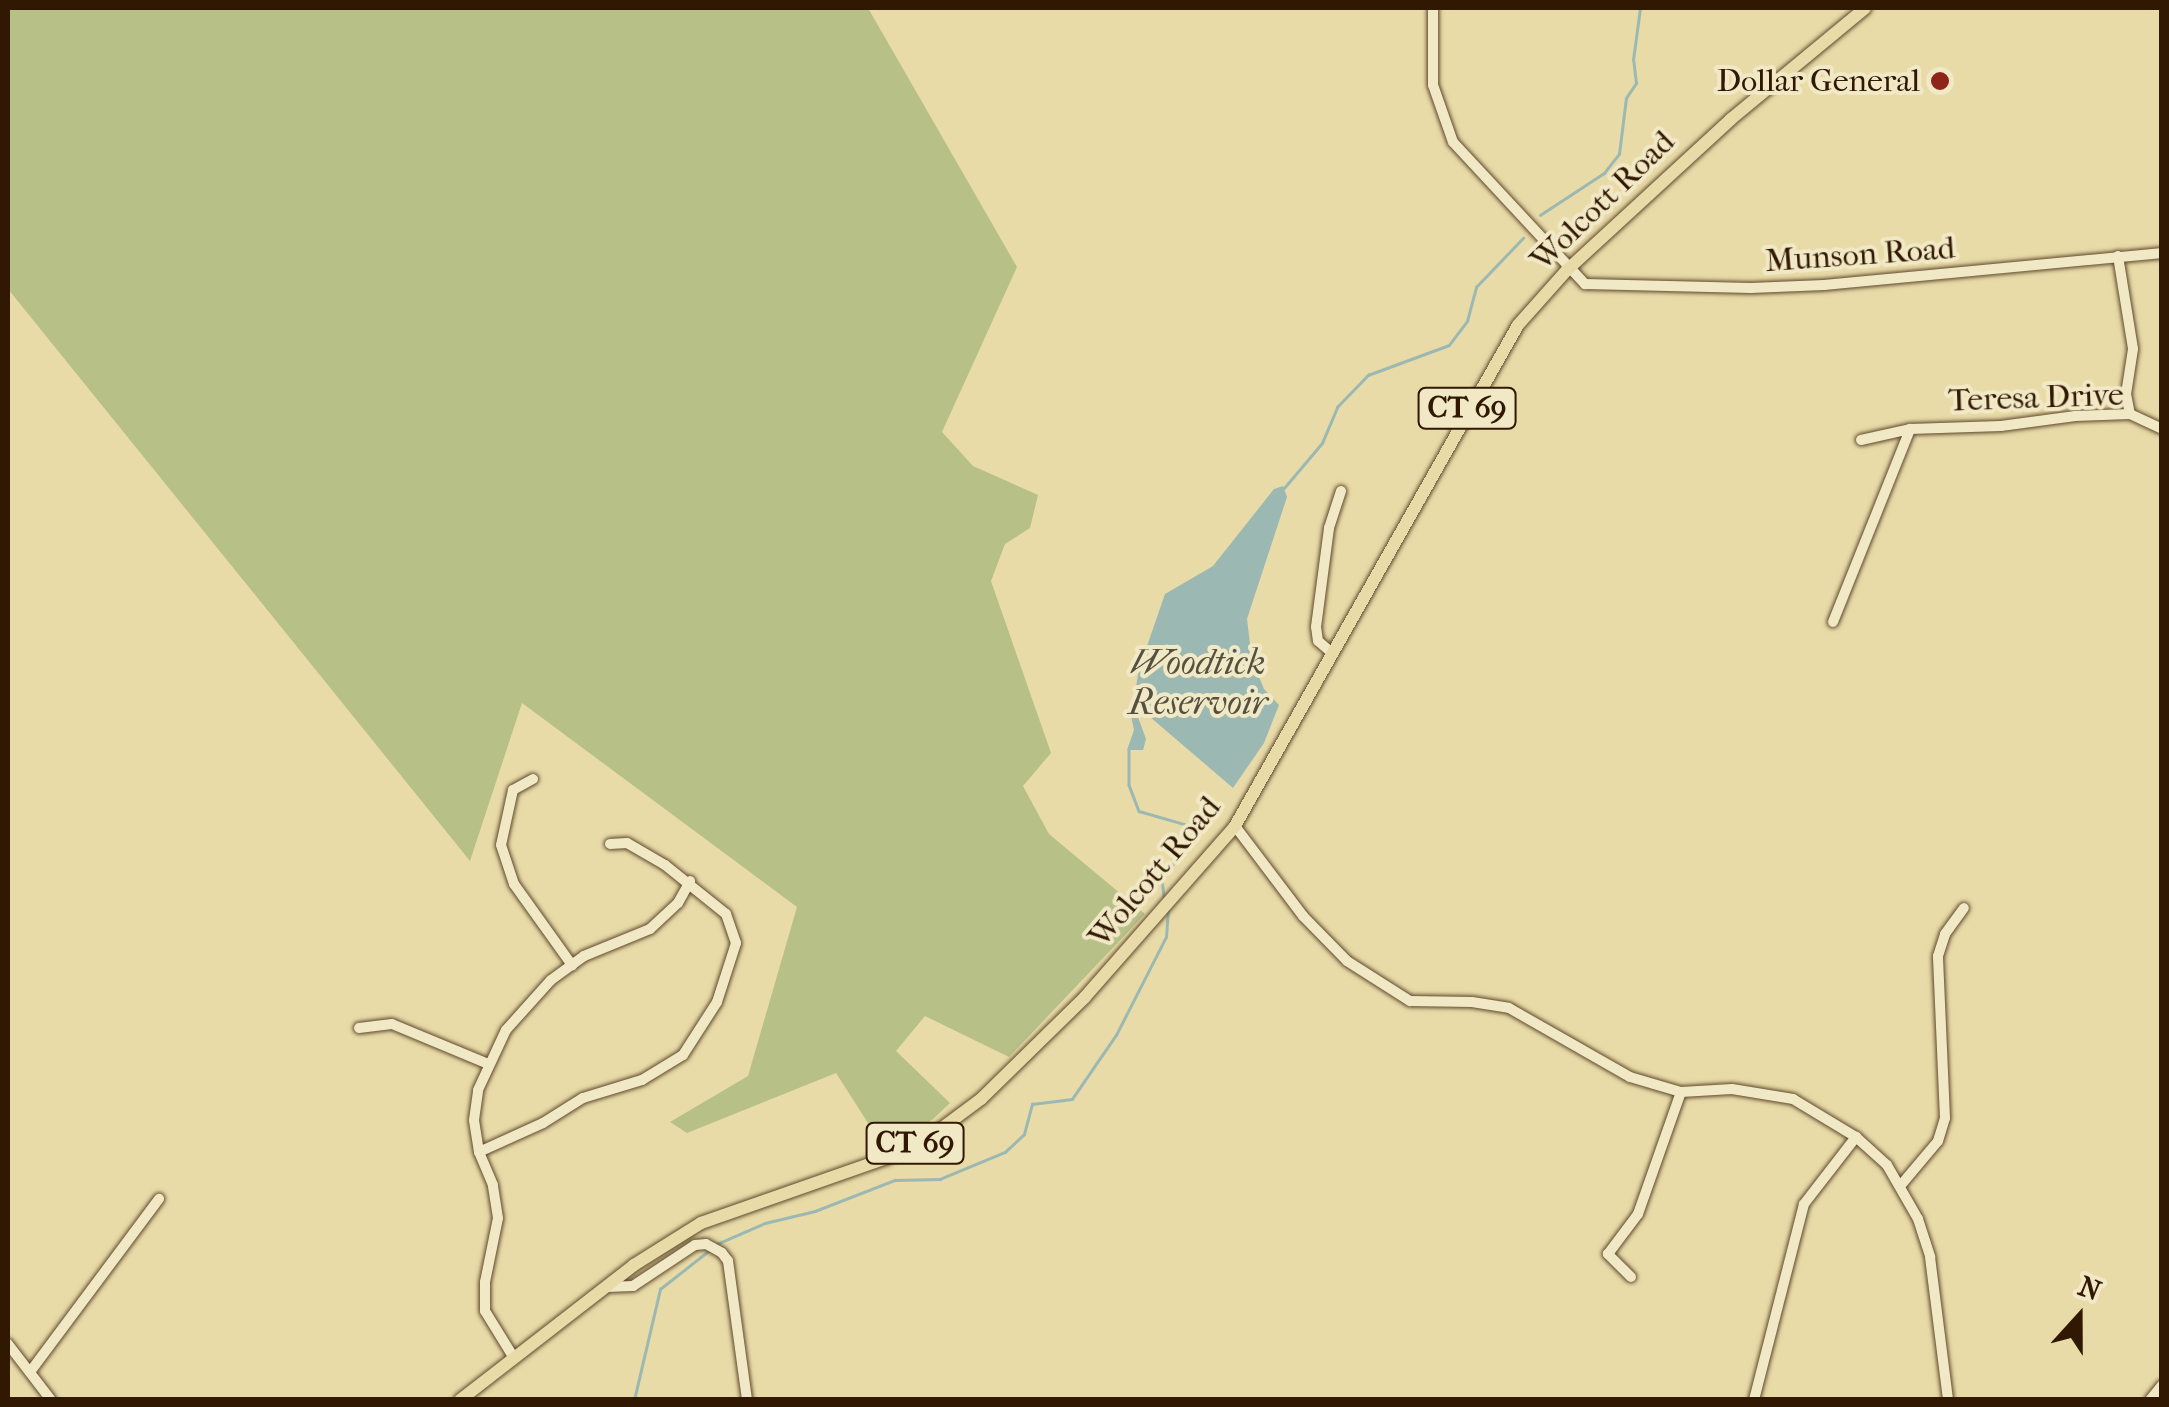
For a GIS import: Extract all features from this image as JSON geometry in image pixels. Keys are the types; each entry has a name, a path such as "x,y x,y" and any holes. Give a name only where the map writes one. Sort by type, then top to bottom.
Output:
{"main road":[{"name":"Wolcott Road","path":"460,1400 675,1238 723,1212 886,1158 938,1131 981,1099 1085,997 1161,906 1236,826 1478,388 1518,324 1567,270 1730,119 1865,8"}],"street":[{"path":"1432,8 1433,85 1454,142 1567,270"},
{"name":"Munson Road","path":"1567,270 1585,284 1751,288 2162,253"},
{"path":"2118,256 2132,349 2126,394 2130,414"},
{"name":"Teresa Drive","path":"1861,440 1910,429 2001,426 2130,414 2162,428"},
{"name":"Teresa Drive","path":"1833,622 1910,429"},
{"path":"1332,653 1318,641 1316,626 1329,528 1342,491"},
{"path":"533,779 513,790 501,845 514,884 572,965"},
{"path":"1236,826 1303,916 1347,961 1410,1002 1472,1002 1509,1008 1630,1077 1680,1092 1732,1089 1793,1099 1856,1138 1901,1185 1918,1219 1930,1257 1948,1400"},
{"path":"479,1152 543,1124 583,1098 642,1080 683,1055 717,1002 736,943 726,914 690,882 627,843 610,844"},
{"path":"514,1358 485,1311 485,1282 498,1218 474,1120 488,1064 506,1030 551,980 572,965 650,929 678,904 690,882"},
{"path":"1901,1185 1922,1166 1946,1118 1938,956 1945,934 1964,908"},
{"path":"360,1028 392,1024 488,1064"},
{"path":"1631,1276 1608,1254 1638,1214 1680,1092"},
{"path":"1754,1400 1804,1204 1856,1138"},
{"path":"30,1372 159,1199"},
{"path":"607,1287 634,1286 682,1250 706,1244 725,1258 747,1400"},
{"path":"8,1344 51,1400"},
{"path":"2150,1400 2162,1385"}],"green space":[{"path":"8,8 868,8 1017,267 942,432 973,466 1038,495 1030,528 1005,544 991,581 1051,753 1023,786 1049,834 1145,914 1009,1057 925,1016 896,1051 950,1103 932,1120 884,1148 836,1073 687,1133 670,1122 748,1076 797,907 522,703 470,861 8,289"}],"water":[{"name":"Woodtick Reservoir","path":"1283,486 1287,497 1247,619 1252,660 1264,689 1279,705 1264,743 1233,788 1143,711 1138,717 1146,739 1143,750 1127,750 1134,730 1131,716 1139,669 1165,594 1213,566 1274,489"}],"waterway":[{"path":"1540,215 1604,173 1619,154 1626,98 1636,83 1633,60 1640,8"},
{"path":"1284,488 1322,443 1337,407 1368,375 1449,345 1467,321 1476,287 1523,238"},
{"path":"1129,750 1129,785 1139,811 1184,824 1187,831 1180,856 1162,878 1164,897"},
{"path":"717,1244 765,1223 815,1211 895,1180 940,1179 1005,1152 1024,1134 1032,1104 1072,1099 1116,1035 1166,937 1168,910"},
{"path":"634,1400 660,1289 711,1249"}],"place":[{"name":"Dollar General","path":"1940,81"}]}
